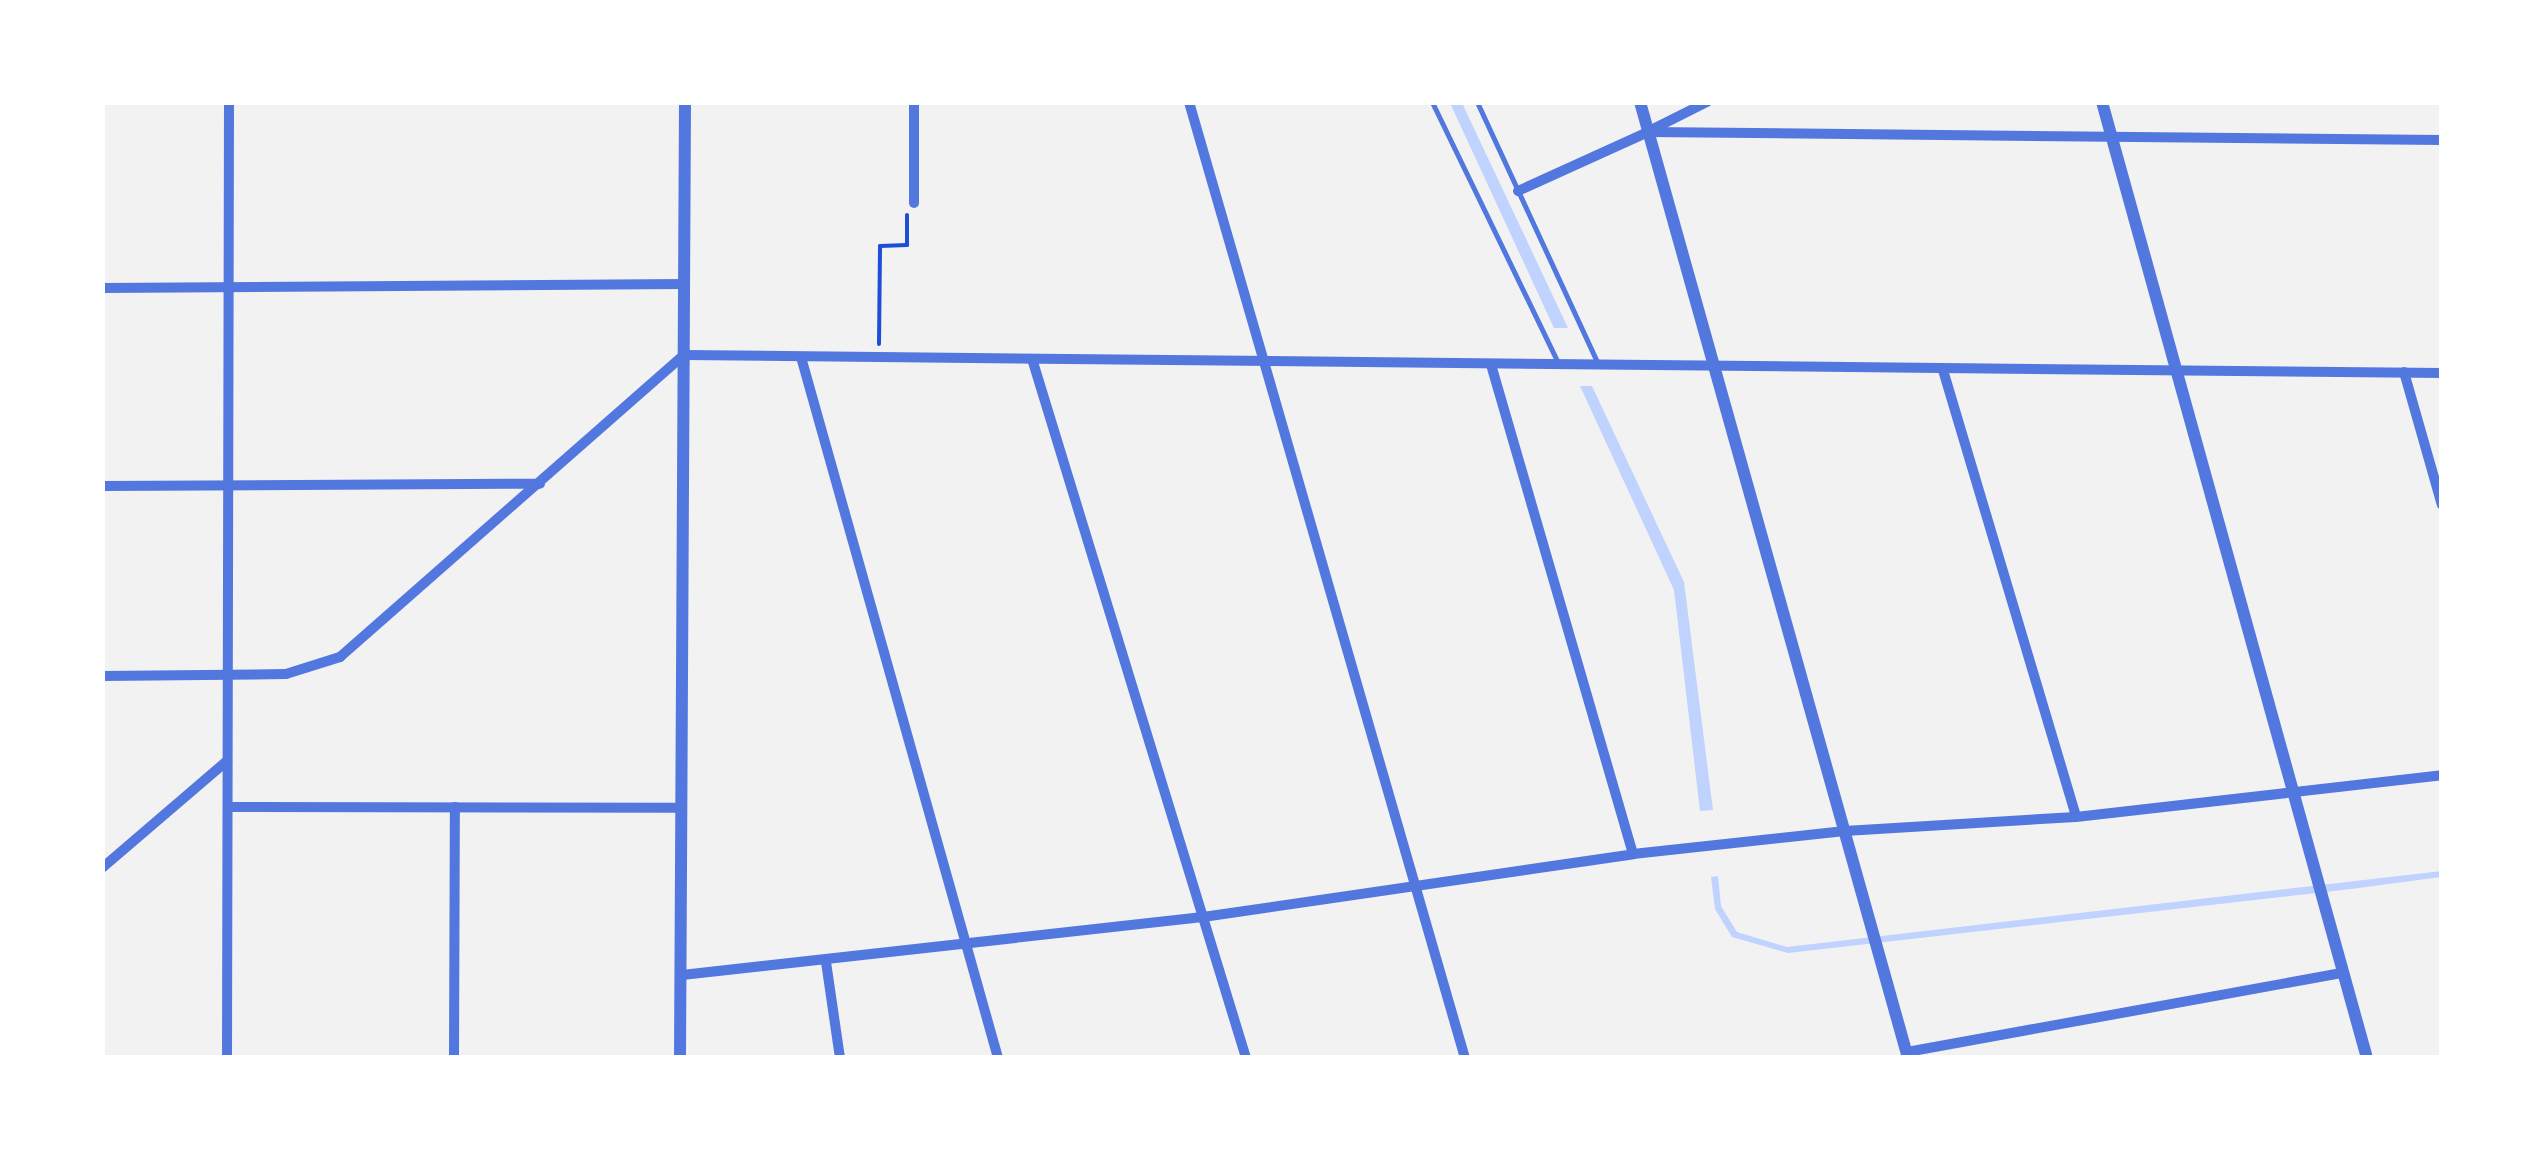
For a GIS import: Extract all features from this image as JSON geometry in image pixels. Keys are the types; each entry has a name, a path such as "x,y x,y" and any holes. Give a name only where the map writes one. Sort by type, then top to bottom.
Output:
{"street":[{"path":"226,1058 231,678 230,102"},
{"path":"680,1058 685,102"},
{"path":"914,102 914,203"},
{"path":"1189,102 1466,1058"},
{"path":"1640,102 1908,1055 2343,972"},
{"path":"1518,191 1707,102"},
{"path":"2102,102 2181,371 2367,1058"},
{"path":"1648,132 2442,140"},
{"path":"102,288 684,284"},
{"path":"102,676 231,678 286,674 340,657 684,356 1492,368 1597,362 1714,370 2442,373"},
{"path":"802,357 962,946 998,1058"},
{"path":"1033,362 1246,1058"},
{"path":"1492,368 1633,854"},
{"path":"1943,370 2076,817"},
{"path":"2404,372 2442,505"},
{"path":"102,486 540,484"},
{"path":"102,868 227,760"},
{"path":"682,975 826,962 1203,917 1633,854 1845,831 2076,817 2442,775"},
{"path":"228,807 681,808"},
{"path":"454,1058 455,808"},
{"path":"826,962 840,1058"}],"lane":[{"path":"1432,102 1558,362"},
{"path":"1478,102 1597,362"}],"path":[{"path":"878,359 880,246 907,245 907,211 914,212 914,203"}],"water":[{"path":"1450,103 1462,103 1568,328 1554,328"},
{"path":"1580,386 1592,386 1684,582 1713,810 1700,811 1674,590"},
{"path":"2442,871 2441,877 2351,889 1788,953 1732,937 1715,909 1711,877 1718,876 1721,906 1737,932 1787,947"}]}
